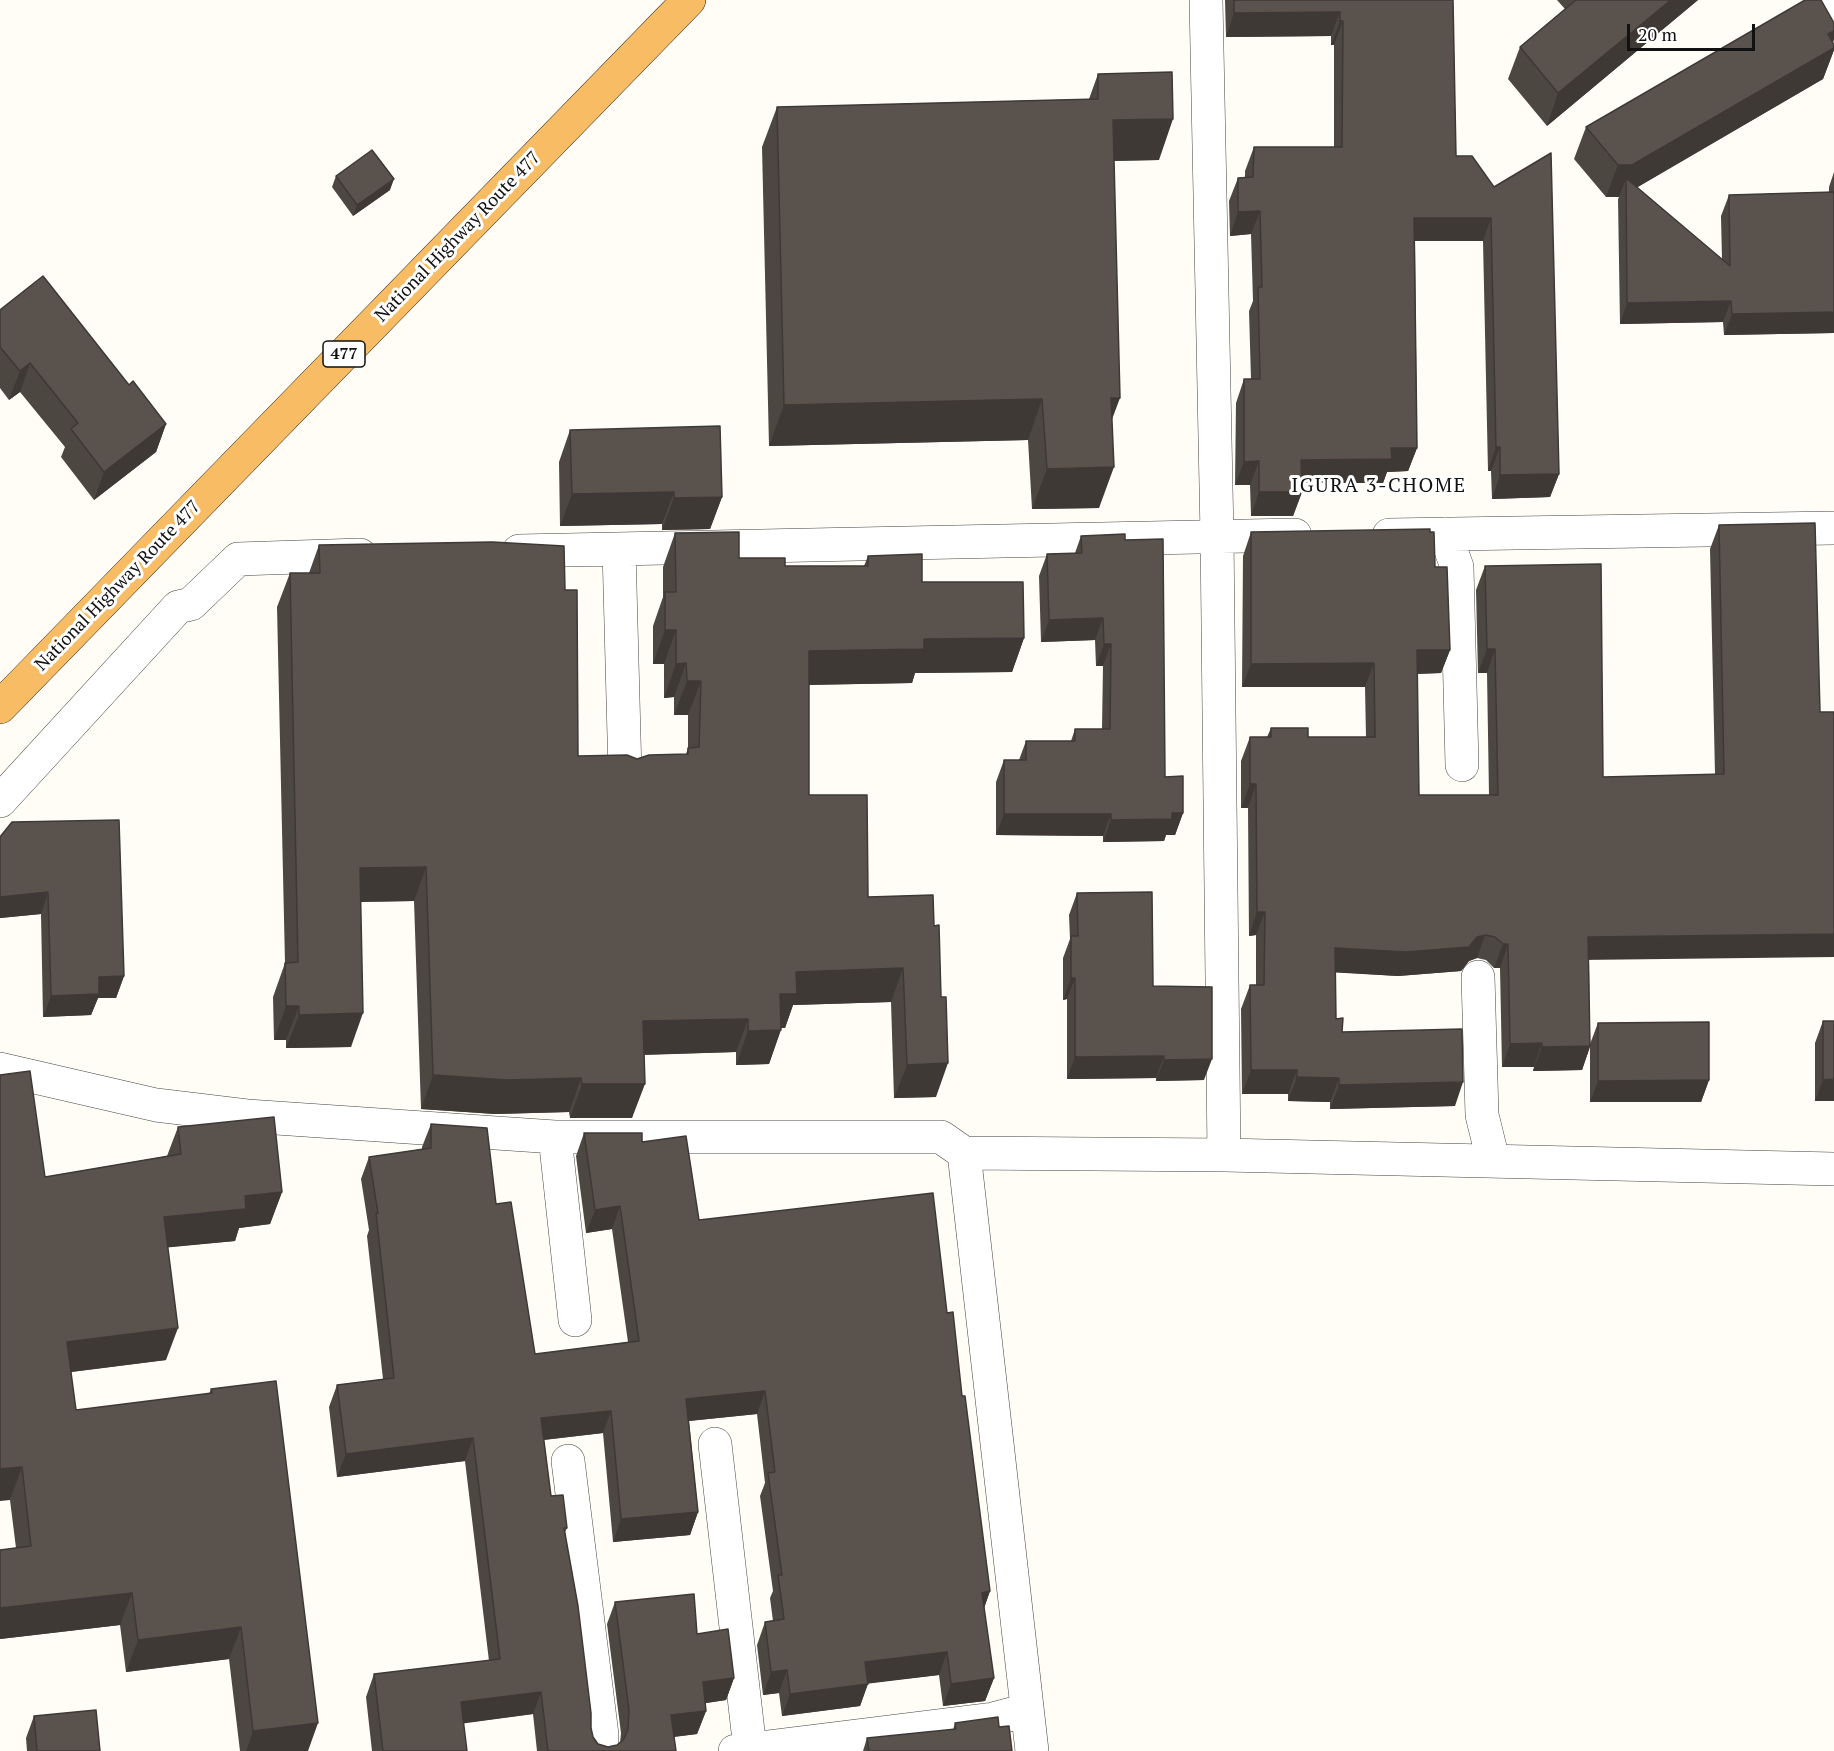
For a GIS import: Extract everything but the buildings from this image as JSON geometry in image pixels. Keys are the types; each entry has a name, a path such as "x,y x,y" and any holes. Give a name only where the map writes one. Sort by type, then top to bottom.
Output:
{"highway":[{"name":"National Highway Route 477","path":"0,707 689,0"}],"street":[{"path":"1206,0 1217,535 1224,1155"},
{"path":"1821,0 1834,19"},
{"path":"488,552 1217,535 1834,528"},
{"path":"1445,534 1457,567 1462,765"},
{"path":"619,549 625,774"},
{"path":"0,801 178,607 191,604 238,558 393,555"},
{"path":"1478,976 1482,1114 1493,1160"},
{"path":"0,1069 156,1105 179,1108 247,1116 555,1137 941,1137 964,1153 1224,1155 1834,1168"},
{"path":"555,1137 575,1320"},
{"path":"964,1153 1032,1751"},
{"path":"716,1444 761,1749 993,1719 1027,1710"},
{"path":"568,1461 602,1735 601,1751"}],"district":[{"name":"IGURA 3-CHOME","path":"1379,486"}]}
